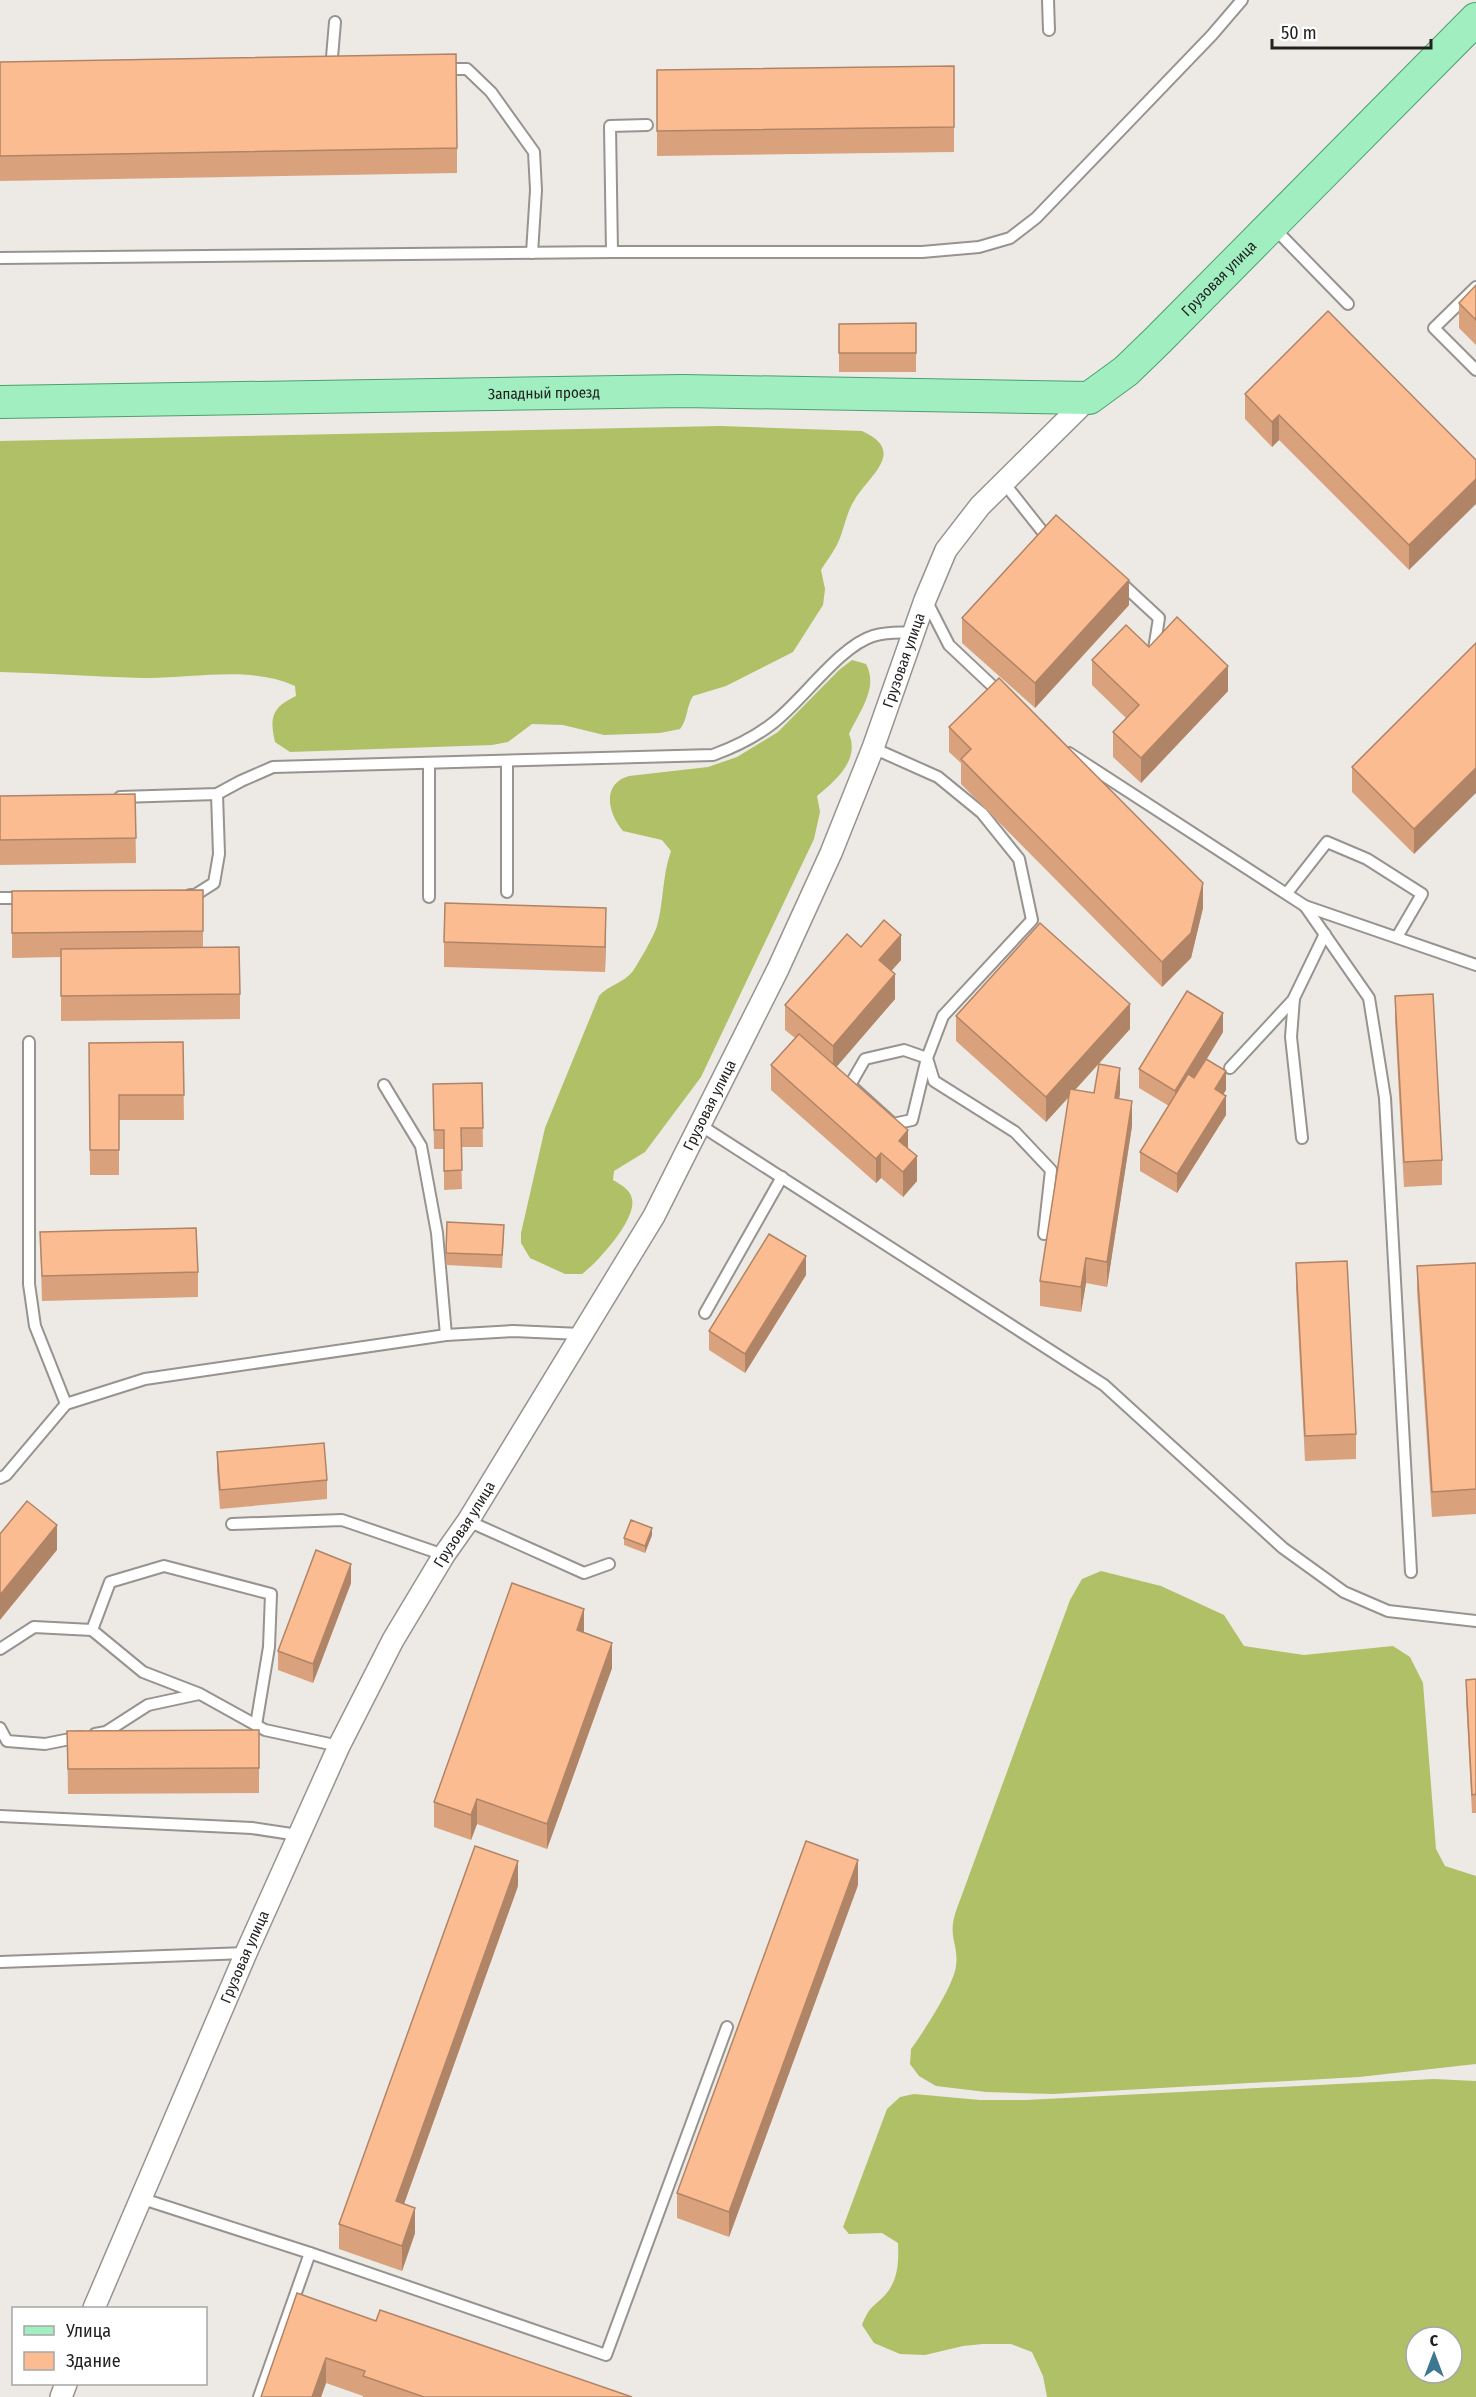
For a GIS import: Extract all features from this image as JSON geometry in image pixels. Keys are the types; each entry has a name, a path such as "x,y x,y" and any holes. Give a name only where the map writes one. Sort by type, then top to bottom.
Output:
{"main road":[{"name":"Грузовая улица","path":"1089,398 1134,363 1476,19"},
{"name":"Западный проезд","path":"0,402 683,391 1089,398"}],"street":[{"name":"Грузовая улица","path":"94,2307 143,2199 298,1835 339,1746 393,1640 654,1216 778,969 831,853 873,748 925,600 956,535 1089,398"}],"lane":[{"path":"1048,0 1049,30"},
{"path":"0,258 612,252 922,252 979,247 1011,238 1036,218 1212,35 1242,0"},
{"path":"319,70 336,70 335,22"},
{"path":"433,69 467,69 490,92 534,152 536,190 532,253"},
{"path":"612,252 610,126 647,125"},
{"path":"1270,224 1348,304"},
{"path":"1476,286 1434,328 1476,370"},
{"path":"1004,483 1046,536 1060,526 1068,534"},
{"path":"1109,572 1159,618 1154,649"},
{"path":"925,600 949,645 1006,699"},
{"path":"103,798 217,794 241,780 273,767 713,755 745,743 775,722 845,654 871,636 890,632 914,633"},
{"path":"1058,744 1305,906 1476,965"},
{"path":"873,748 938,777 982,813 1019,859 1032,920 943,1016 927,1058 912,1120 893,1124 850,1084 865,1059 904,1050 927,1058"},
{"path":"507,761 507,892"},
{"path":"429,763 429,897"},
{"path":"175,895 195,895 214,883 219,854 217,794"},
{"path":"1287,893 1327,842 1367,859 1422,894 1397,937"},
{"path":"0,898 31,898"},
{"path":"1305,906 1369,998 1385,1098 1411,1572"},
{"path":"1230,1068 1294,998 1325,934"},
{"path":"1294,998 1291,1037 1302,1138"},
{"path":"29,1042 29,1284 35,1326 66,1404"},
{"path":"927,1058 934,1081 1015,1132 1050,1170 1044,1234"},
{"path":"384,1085 421,1146 437,1233 446,1335"},
{"path":"700,1125 1104,1385 1283,1548 1344,1592 1388,1611 1476,1621"},
{"path":"705,1313 782,1177"},
{"path":"0,1478 6,1475 66,1404 145,1379 446,1335 513,1331 581,1334"},
{"path":"232,1524 342,1520 444,1554"},
{"path":"468,1521 584,1573 609,1564"},
{"path":"92,1630 110,1582 164,1566 271,1594 269,1647 256,1725"},
{"path":"0,1649 34,1627 92,1630 143,1672 200,1694 265,1730 339,1746"},
{"path":"0,1728 7,1741 45,1744 106,1732 148,1705 200,1694"},
{"path":"0,1816 252,1828 298,1835"},
{"path":"0,1962 246,1953"},
{"path":"143,2199 310,2253 606,2355 728,2027"},
{"path":"259,2397 310,2253"}],"green space":[{"path":"720,426 862,431 875,439 882,447 884,455 876,472 852,504 838,542 821,570 825,589 823,605 793,652 726,686 693,696 680,729 660,733 604,735 563,725 532,724 508,742 492,745 290,752 275,742 273,719 282,704 296,696 295,686 278,680 259,676 220,674 143,678 0,672 0,441"},
{"path":"852,660 866,664 870,682 866,700 849,734 852,743 849,761 832,783 817,796 820,812 814,839 701,1077 645,1152 614,1171 613,1180 625,1188 632,1199 632,1208 628,1218 606,1251 582,1274 565,1274 530,1258 521,1243 521,1233 545,1128 599,996 633,971 655,930 671,851 662,840 623,831 611,808 611,792 614,785 629,776 708,767 737,757 778,732 839,670"},
{"path":"1101,1571 1161,1586 1224,1615 1244,1646 1304,1655 1393,1646 1410,1657 1423,1683 1436,1849 1445,1866 1476,1876 1476,2064 1359,2077 1053,2094 986,2092 936,2086 919,2076 910,2064 911,2049 937,2009 954,1974 956,1952 953,1927 956,1911 1070,1600 1082,1579"},
{"path":"1434,2079 1476,2081 1476,2397 1047,2397 1043,2376 1032,2352 1011,2344 963,2346 925,2355 900,2354 874,2343 862,2325 870,2310 886,2294 893,2283 898,2263 898,2243 882,2233 849,2234 843,2227 887,2109 900,2097 914,2094 980,2100 1026,2100"}],"building":[{"path":"456,54 457,148 0,156 0,62"},
{"path":"954,66 954,127 657,131 657,70"},
{"path":"1476,285 1476,320 1459,303"},
{"path":"1328,311 1476,460 1476,479 1409,545 1279,415 1272,422 1245,394"},
{"path":"916,323 916,353 839,353 839,324"},
{"path":"1056,515 1129,580 1035,683 962,618"},
{"path":"1177,617 1228,666 1141,758 1113,732 1139,705 1092,660 1126,625 1149,647"},
{"path":"1476,643 1476,768 1414,829 1352,767"},
{"path":"999,678 1203,883 1191,933 1162,962 961,759 971,749 949,727"},
{"path":"135,794 136,838 0,840 0,796"},
{"path":"203,890 203,931 12,933 12,891"},
{"path":"445,903 606,908 605,947 444,942"},
{"path":"884,920 901,935 879,960 895,974 833,1046 785,1005 847,934 861,947"},
{"path":"1040,923 1130,1004 1046,1097 956,1016"},
{"path":"239,947 240,994 61,996 61,949"},
{"path":"1187,991 1223,1013 1175,1091 1139,1069"},
{"path":"1433,994 1442,1160 1404,1162 1395,996"},
{"path":"799,1034 908,1130 899,1141 917,1156 903,1172 881,1153 876,1159 771,1065"},
{"path":"183,1042 184,1095 119,1095 119,1150 90,1150 89,1043"},
{"path":"1206,1059 1226,1071 1215,1089 1226,1096 1177,1174 1140,1152 1188,1074 1194,1078"},
{"path":"1099,1064 1120,1068 1115,1098 1132,1101 1107,1262 1086,1258 1081,1287 1040,1281 1070,1089 1094,1093"},
{"path":"482,1083 483,1128 461,1128 462,1170 444,1171 444,1130 434,1130 433,1084"},
{"path":"447,1222 504,1225 502,1255 446,1253"},
{"path":"196,1228 198,1272 42,1276 40,1232"},
{"path":"769,1234 806,1256 745,1354 709,1331"},
{"path":"1347,1261 1356,1434 1305,1436 1296,1263"},
{"path":"1476,1263 1476,1489 1432,1492 1417,1266"},
{"path":"324,1443 327,1480 220,1490 217,1452"},
{"path":"27,1501 57,1525 0,1595 0,1534"},
{"path":"631,1520 652,1528 645,1546 624,1538"},
{"path":"316,1550 351,1564 313,1664 278,1651"},
{"path":"512,1583 584,1609 577,1630 612,1643 547,1824 477,1799 471,1815 434,1802"},
{"path":"1476,1679 1476,1794 1472,1795 1466,1680"},
{"path":"259,1730 259,1768 68,1769 67,1731"},
{"path":"806,1841 858,1860 729,2212 677,2193"},
{"path":"475,1846 518,1861 396,2201 415,2208 402,2246 339,2224"},
{"path":"297,2293 376,2321 380,2310 632,2397 424,2397 363,2376 365,2371 326,2358 312,2397 261,2397"}]}
